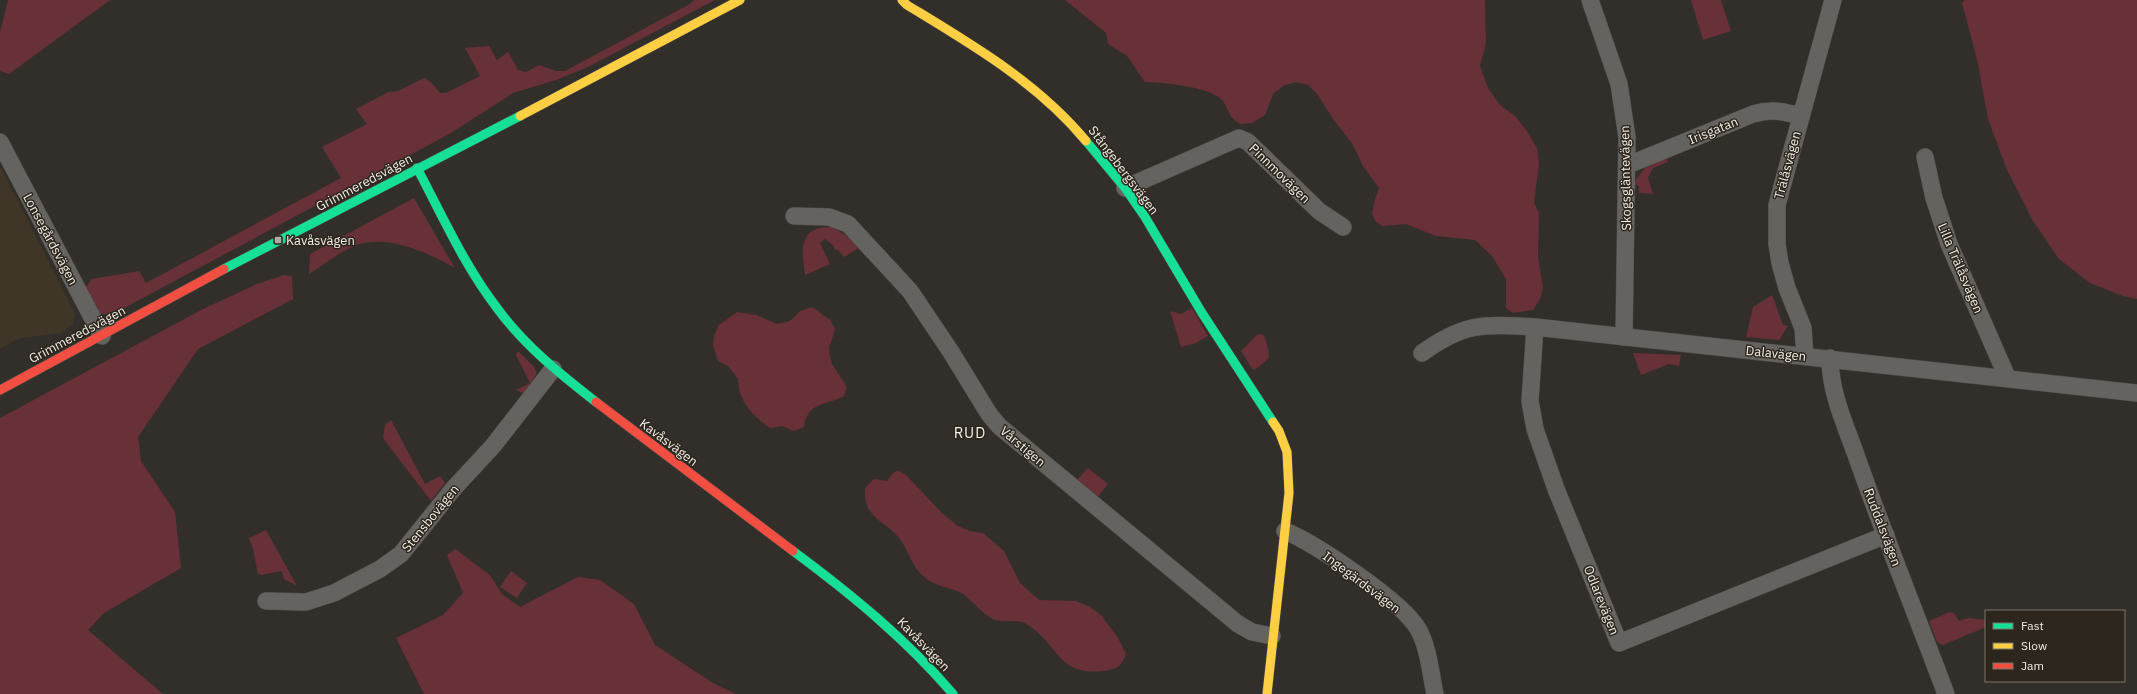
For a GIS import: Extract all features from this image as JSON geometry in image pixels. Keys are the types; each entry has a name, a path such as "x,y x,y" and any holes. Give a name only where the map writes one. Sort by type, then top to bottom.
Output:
{"street":[{"name":"Grimmeredsvägen","path":"0,390 259,250 339,211 418,168 740,0"},
{"name":"Stångebergsvägen","path":"902,0 907,5 981,50 1028,83 1076,129 1125,188 1145,217 1202,313 1279,431 1287,452 1289,473 1284,531"},
{"name":"Skogsgläntevägen","path":"1590,0 1618,84 1627,137 1628,166 1624,337"},
{"name":"Trälåsvägen","path":"1805,355 1803,328 1787,288 1780,263 1776,224 1779,191 1833,0"},
{"name":"Irisgatan","path":"1628,166 1753,114 1767,110 1779,110 1800,116"},
{"name":"Pinnmovägen","path":"1125,188 1239,138 1248,142 1319,211 1343,227"},
{"name":"Lonsegårdsvägen","path":"0,142 102,336"},
{"name":"Lilla Trälåsvägen","path":"1925,157 1934,198 1949,244 2007,377"},
{"name":"Kavåsvägen","path":"418,168 476,276 510,324 553,369 845,590 892,629 918,654 953,694"},
{"name":"Vårstigen","path":"794,216 829,217 848,224 910,291 951,352 989,414 999,426 1238,624 1252,632 1272,636"},
{"name":"Dalavägen","path":"1422,353 1442,338 1476,326 1535,327 2007,377 2137,393"},
{"name":"Odlarevägen","path":"1535,327 1530,401 1536,429 1556,489 1619,643 1886,535"},
{"name":"Ruddalsvägen","path":"1830,358 1830,374 1835,394 1946,694"},
{"name":"Stensbovägen","path":"266,601 306,602 334,593 380,569 401,554 454,488 494,446 553,369"},
{"path":"1267,694 1284,531"},
{"name":"Ingegärdsvägen","path":"1284,531 1302,538 1389,598 1412,619 1419,630 1424,644 1435,694"}],"shaded area":[{"path":"8,0 110,0 9,74 0,71 0,33"},
{"path":"694,0 715,0 586,68 556,80 513,93 451,133 113,314 100,314 96,311 87,291 87,286 92,279 139,271 146,283 341,178 322,147 367,124 356,109 389,92 398,91 424,78 432,83 440,93 446,93 480,76 465,48 489,46 497,60 508,52 518,70 526,72 539,65 556,71 565,71 690,4"},
{"path":"1065,0 1485,0 1486,43 1480,66 1488,88 1500,105 1515,116 1537,148 1539,164 1534,203 1539,213 1538,257 1543,288 1540,299 1533,310 1513,313 1506,308 1506,279 1492,256 1475,240 1436,236 1406,224 1383,226 1376,222 1372,214 1379,188 1363,166 1353,145 1331,116 1318,95 1308,85 1296,82 1283,86 1273,94 1265,115 1252,123 1240,124 1232,117 1223,101 1213,94 1184,86 1145,82 1127,56 1108,44 1106,33"},
{"path":"1691,0 1721,0 1731,31 1703,40"},
{"path":"1965,0 2137,0 2137,299 2123,296 2090,283 2059,259 2033,221 2007,170 1988,119 1977,59 1962,3"},
{"path":"1666,157 1668,162 1653,168 1648,178 1653,194 1639,193 1639,186 1633,184 1647,165"},
{"path":"0,166 75,313 73,324 61,333 20,338 0,349"},
{"path":"414,198 455,268 434,257 399,244 375,242 363,243 350,248 309,274 310,254"},
{"path":"832,227 844,234 859,248 844,257 825,239 820,243 830,264 805,275 803,249 807,235 821,228"},
{"path":"284,275 292,276 293,299 198,349 138,437 141,461 175,512 181,568 104,613 88,630 163,694 0,694 0,418 203,309 257,284"},
{"path":"1772,295 1783,325 1788,326 1779,340 1746,337 1753,307"},
{"path":"812,307 830,320 835,329 829,349 832,364 847,387 844,396 814,408 809,413 804,427 794,431 782,426 770,428 752,413 741,394 738,379 728,366 718,361 713,345 714,335 719,325 737,312 756,315 777,324 790,321 800,311"},
{"path":"1192,308 1208,336 1196,343 1181,347 1170,311 1181,314"},
{"path":"1258,334 1264,335 1269,358 1253,370 1241,351"},
{"path":"518,351 534,367 537,373 526,391 522,393 516,390 530,383 516,355"},
{"path":"1633,353 1681,355 1679,366 1669,364 1641,375"},
{"path":"391,420 425,484 440,476 445,483 431,501 383,438 385,425"},
{"path":"1088,468 1108,484 1096,499 1076,481"},
{"path":"899,471 906,475 942,513 958,526 970,531 983,533 1004,551 1020,583 1039,600 1076,601 1090,607 1101,615 1118,638 1126,654 1123,662 1112,670 1089,671 1077,669 1060,658 1039,633 1028,625 1019,622 1000,621 991,618 963,594 933,583 923,576 916,568 899,538 873,515 868,509 866,503 865,488 874,479 887,481 894,472"},
{"path":"266,530 297,586 284,579 282,571 261,575 258,574 253,549 249,538"},
{"path":"455,549 490,575 502,594 520,607 578,577 600,580 634,604 655,645 713,683 736,694 424,694 396,638 443,615 463,593 447,555"},
{"path":"511,571 527,583 517,598 500,587"},
{"path":"1950,612 1954,613 1959,621 1968,618 1985,620 1985,627 1943,645 1937,642 1929,621"}],"traffic: fast":[{"path":"224,269 520,116"},
{"path":"1086,141 1125,188 1145,217 1202,313 1273,422"},
{"path":"417,168 474,275 497,308 531,347 556,370 596,402"},
{"path":"793,551 877,618 916,654 953,694"}],"traffic: slow":[{"path":"520,116 740,0"},
{"path":"902,0 907,5 955,34 1025,82 1067,120 1086,141"},
{"path":"1267,694 1289,493 1287,452 1279,431 1273,422"}],"traffic: jam":[{"path":"0,390 224,269"},
{"path":"596,402 793,551"}],"place":[{"name":"Kavåsvägen","path":"278,240"}],"district":[{"name":"RUD","path":"970,433"}]}
